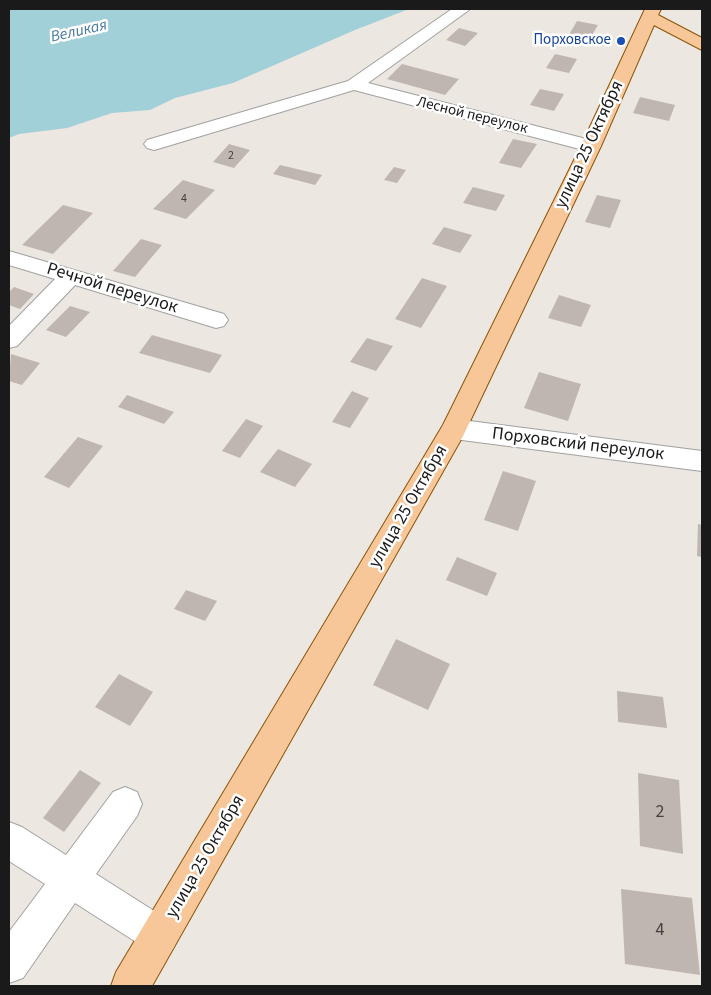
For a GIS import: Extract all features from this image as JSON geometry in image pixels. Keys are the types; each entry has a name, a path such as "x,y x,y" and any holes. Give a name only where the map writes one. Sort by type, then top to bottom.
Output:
{"main road":[{"path":"651,13 702,45"},
{"name":"улица 25 Октября","path":"130,986 454,429 591,146 651,13"}],"street":[{"path":"154,144 354,85 461,10"},
{"name":"Лесной переулок","path":"354,85 591,146"},
{"name":"Речной переулок","path":"9,258 216,320"},
{"path":"9,340 70,276"},
{"name":"Порховский переулок","path":"454,429 702,461"},
{"path":"9,964 125,804"},
{"path":"9,840 160,936"}],"water":[{"name":"Великая","path":"9,9 409,9 355,30 233,83 175,98 150,110 112,113 67,128 19,134 9,138"}],"building":[{"path":"577,21 598,25 588,42 567,38"},
{"path":"459,28 478,33 465,46 446,40"},
{"path":"555,54 577,59 569,73 546,68"},
{"path":"402,64 459,79 445,95 387,79"},
{"path":"540,89 564,94 554,111 530,105"},
{"path":"640,97 675,105 669,121 633,113"},
{"path":"513,139 537,144 521,168 499,163"},
{"path":"229,144 250,150 234,168 213,162"},
{"path":"280,165 322,175 315,185 273,174"},
{"path":"394,167 406,170 397,183 384,180"},
{"path":"183,180 215,190 186,219 153,209"},
{"path":"473,187 505,195 496,211 463,203"},
{"path":"597,195 621,200 610,228 585,222"},
{"path":"63,205 93,213 53,254 22,245"},
{"path":"444,227 472,235 460,253 432,244"},
{"path":"141,239 162,245 135,277 113,271"},
{"path":"422,278 447,286 421,328 395,319"},
{"path":"14,287 34,294 20,309 9,305 9,292"},
{"path":"559,295 591,305 581,327 548,318"},
{"path":"70,306 90,312 66,337 46,330"},
{"path":"152,335 222,355 210,373 139,353"},
{"path":"367,338 393,346 376,371 350,362"},
{"path":"11,354 40,363 22,385 9,381"},
{"path":"539,372 581,384 568,421 524,408"},
{"path":"352,391 369,398 350,428 332,422"},
{"path":"127,395 174,412 164,424 118,407"},
{"path":"246,419 263,426 240,458 222,451"},
{"path":"78,437 103,446 69,488 44,477"},
{"path":"278,449 312,464 295,487 260,472"},
{"path":"503,471 536,481 518,531 484,520"},
{"path":"698,524 702,525 702,557 697,556"},
{"path":"457,557 497,573 487,596 446,580"},
{"path":"186,590 217,601 205,621 174,609"},
{"path":"396,639 450,664 428,710 373,685"},
{"path":"119,674 153,692 130,726 95,707"},
{"path":"617,691 663,697 667,728 618,722"},
{"path":"80,770 101,783 64,832 43,818"},
{"path":"638,773 679,780 683,854 640,846"},
{"path":"621,889 692,898 700,975 625,964"}],"place":[{"name":"Порховское","path":"621,41"}]}
